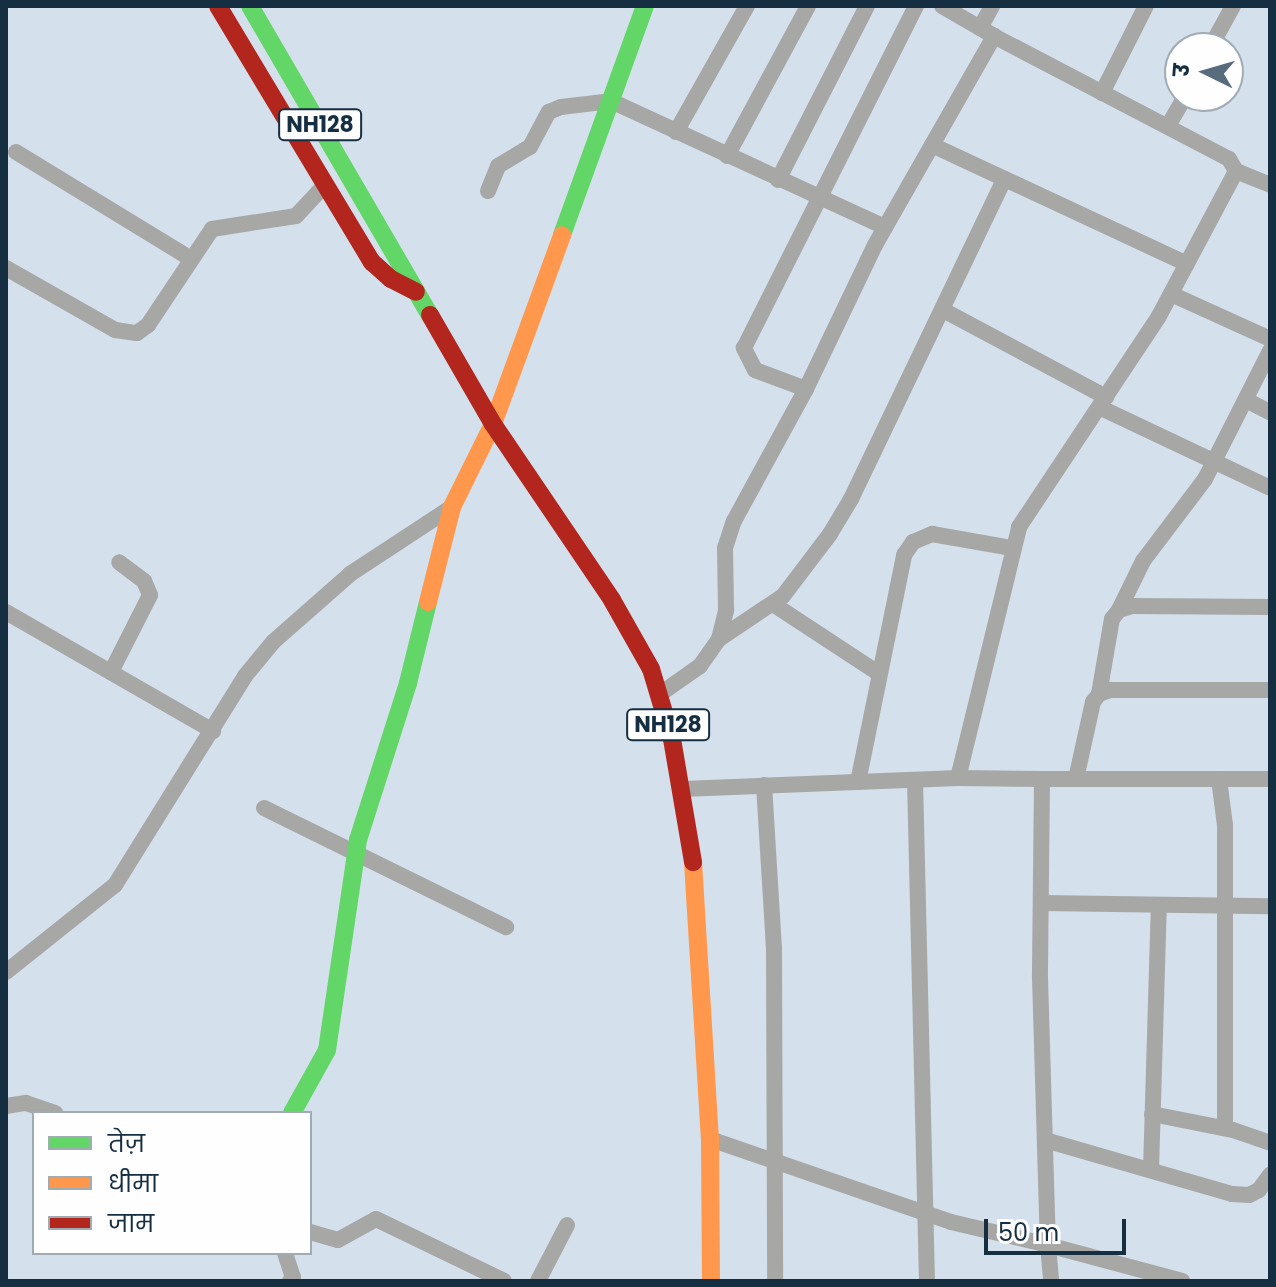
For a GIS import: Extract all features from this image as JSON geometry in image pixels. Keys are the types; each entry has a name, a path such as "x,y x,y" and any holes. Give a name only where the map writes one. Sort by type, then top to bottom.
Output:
{"main road":[{"path":"218,6 324,186 379,271 417,293"},
{"name":"NH128","path":"250,6 493,424 638,643 660,694 683,789 697,902 710,1139 711,1281"},
{"path":"293,1111 327,1050 363,820 431,599 452,507 493,424 645,6"}],"street":[{"path":"676,132 747,6"},
{"path":"727,156 808,6"},
{"path":"778,180 867,6"},
{"path":"806,389 755,370 744,348 916,6"},
{"path":"942,6 1229,159 1236,171 1270,185"},
{"path":"660,694 700,666 719,639 726,610 724,562 729,535 806,389 885,227 932,145 987,32 992,6"},
{"path":"1102,93 1146,6"},
{"path":"1219,32 1233,6"},
{"path":"488,191 498,166 530,147 549,112 561,107 611,101 885,227"},
{"path":"1168,126 1176,112"},
{"path":"932,145 1187,264"},
{"path":"16,152 191,259"},
{"path":"958,778 1011,548 1030,505 1102,402 1171,294 1236,171"},
{"path":"719,639 773,604 796,582 851,499 1004,179"},
{"path":"6,268 126,333 137,333 148,325 216,226 296,216 324,186"},
{"path":"1171,294 1270,339"},
{"path":"943,310 1102,402 1270,488"},
{"path":"1076,779 1093,702 1099,694 1112,619 1143,561 1205,479 1270,351"},
{"path":"1246,400 1270,412"},
{"path":"6,972 115,885 245,676 303,612 350,574 452,507"},
{"path":"858,782 897,573 913,542 932,534 1011,548"},
{"path":"111,672 150,595 144,581 119,562"},
{"path":"773,604 878,673"},
{"path":"1119,610 1132,606 1270,607"},
{"path":"6,612 213,731"},
{"path":"1099,694 1110,690 1270,690"},
{"path":"683,789 958,778 1270,779"},
{"path":"1042,779 1045,1140 1051,1281"},
{"path":"1219,779 1225,825 1225,1128"},
{"path":"915,780 927,1281"},
{"path":"764,785 774,948 778,1163 775,1281"},
{"path":"264,808 506,927"},
{"path":"1042,903 1270,906"},
{"path":"1151,1170 1159,906"},
{"path":"6,1106 26,1103 49,1111"},
{"path":"1152,1114 1225,1128 1270,1143"},
{"path":"710,1139 925,1213 1182,1281"},
{"path":"1045,1140 1249,1195 1259,1190 1270,1175"},
{"path":"312,1233 338,1240 376,1219 504,1281"},
{"path":"538,1281 567,1225"},
{"path":"286,1255 293,1277 290,1281"}],"traffic: fast":[{"path":"250,6 430,315"},
{"path":"562,235 645,6"},
{"path":"293,1111 327,1050 358,840 408,683 428,602"}],"traffic: slow":[{"path":"428,602 452,507 493,424 562,235"},
{"path":"693,862 710,1139 711,1281"}],"traffic: jam":[{"path":"218,6 372,262 391,279 416,292"},
{"path":"430,315 493,424 612,600 651,669 672,739 693,862"}]}
